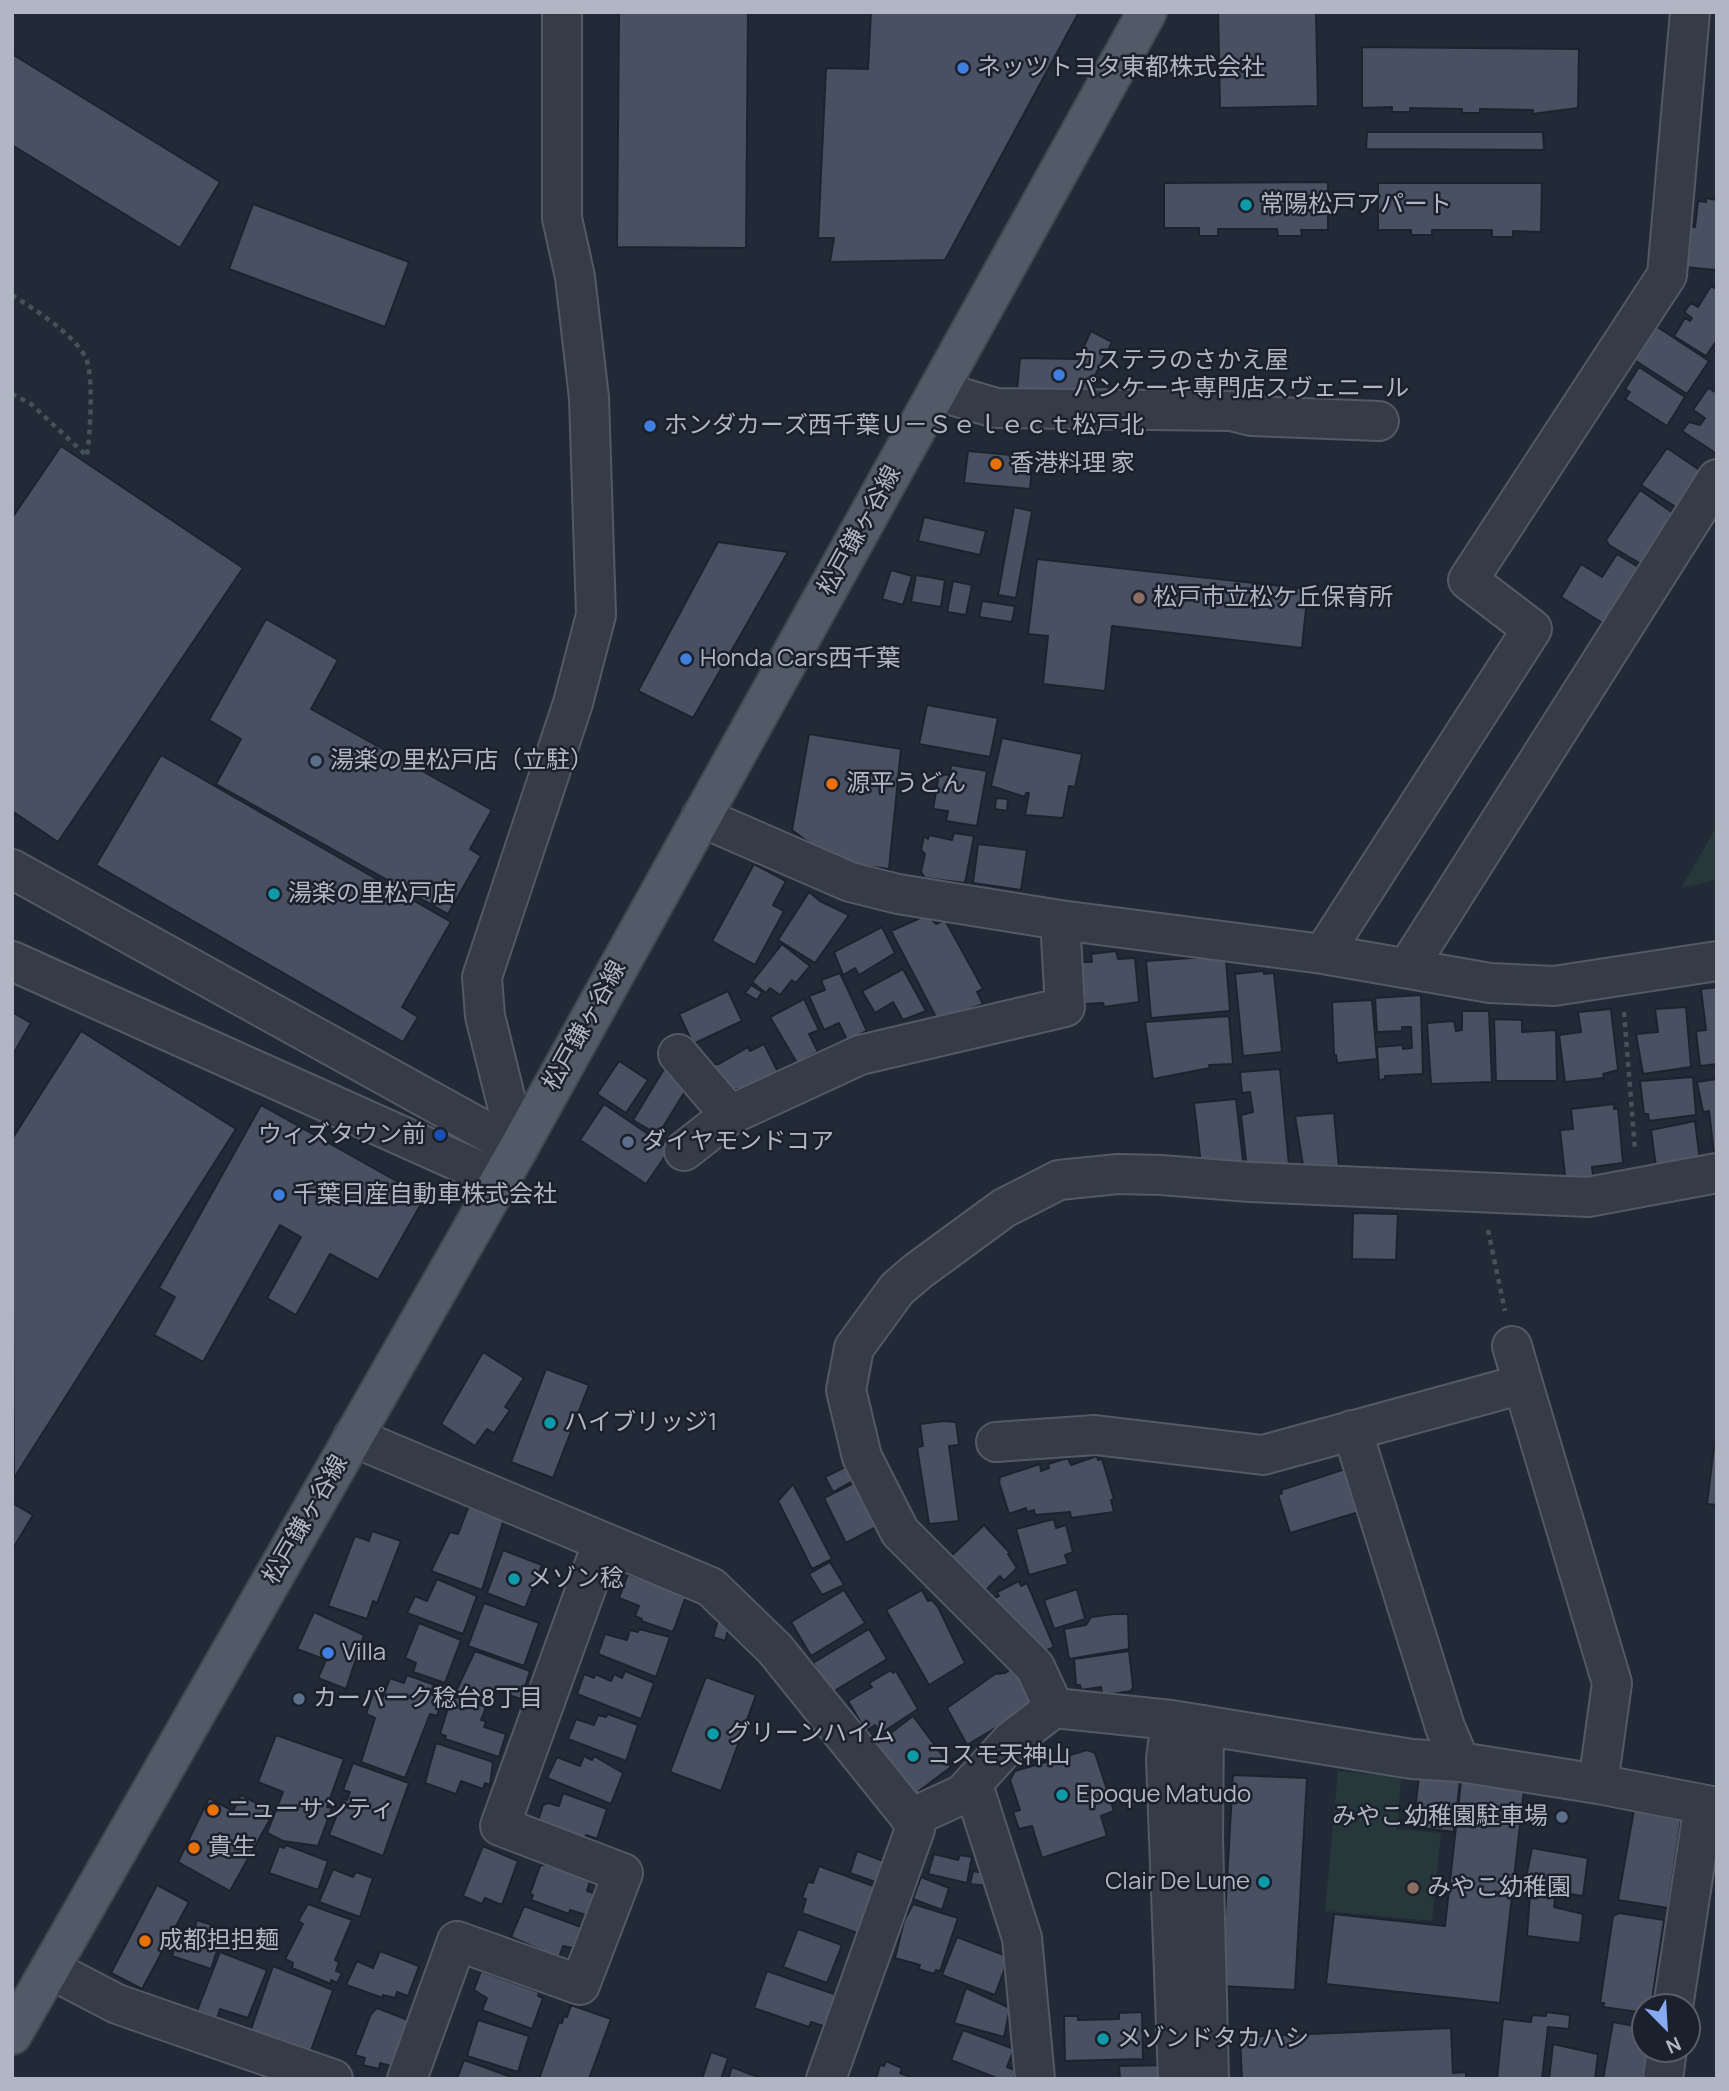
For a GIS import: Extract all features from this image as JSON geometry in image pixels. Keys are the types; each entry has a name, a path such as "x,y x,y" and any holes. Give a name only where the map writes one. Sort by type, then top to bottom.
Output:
{"main road":[{"name":"松戸鎌ヶ谷線","path":"12,2035 509,1164 1147,12"}],"street":[{"path":"509,1164 485,1016 482,977 573,703 596,615 589,398 575,277 562,218 562,12"},
{"path":"1323,954 1532,629 1468,580 1667,275 1690,12"},
{"path":"1702,12 1717,16"},
{"path":"938,391 996,408 1231,411 1252,416 1379,421"},
{"path":"1408,967 1717,480"},
{"path":"701,817 850,882 898,894 1060,920 1323,954 1490,983 1554,986 1717,961"},
{"path":"12,869 509,1164"},
{"path":"684,1151 730,1115 860,1055 1065,1007 1060,920"},
{"path":"12,961 509,1164"},
{"path":"678,1054 730,1115"},
{"path":"1054,1707 1035,1667 900,1532 862,1457 846,1390 850,1361 854,1348 897,1289 1004,1208 1059,1180 1118,1174 1161,1175 1488,1195 1588,1197 1717,1173"},
{"path":"1513,1346 1612,1683 1598,1783"},
{"path":"996,1442 1096,1435 1263,1455 1523,1384"},
{"path":"1352,1430 1445,1727 1460,1762"},
{"path":"353,1437 602,1544 711,1587 775,1649 911,1818 915,1829 826,2079"},
{"path":"407,2079 457,1941 580,1985 623,1873 500,1826 602,1544"},
{"path":"911,1818 963,1794 1012,1740 1054,1707 1187,1723 1412,1759 1460,1762 1598,1783 1710,1806 1677,1993"},
{"path":"1178,2079 1166,1759 1187,1723"},
{"path":"1187,1723 1203,1838 1209,2079"},
{"path":"973,1785 1022,1938 1035,2079"},
{"path":"50,1969 117,2004 333,2079"}],"path":[{"path":"12,295 52,321 86,359 91,418 88,456 31,404 12,394"},
{"path":"1621,977 1638,1186"},
{"path":"1488,1195 1487,1225 1513,1346"}],"shaded area":[{"path":"1717,826 1717,880 1681,888"},
{"path":"1338,1771 1401,1777 1397,1829 1441,1833 1432,1921 1325,1911"}],"building":[{"path":"619,12 748,12 746,248 617,247"},
{"path":"871,12 1079,12 945,260 830,262 834,238 818,238 826,68 868,69"},
{"path":"1218,12 1316,12 1318,106 1220,108"},
{"path":"1362,47 1579,49 1578,108 1532,114 1533,110 1480,109 1480,113 1462,113 1462,109 1410,108 1410,112 1392,112 1392,107 1362,108"},
{"path":"12,54 220,182 180,248 12,145"},
{"path":"1367,132 1543,132 1544,150 1366,149"},
{"name":"常陽松戸アパート","path":"1328,182 1328,230 1301,230 1302,236 1278,236 1277,229 1218,229 1218,236 1199,236 1199,228 1164,228 1164,183"},
{"path":"1378,183 1542,183 1541,232 1513,231 1513,237 1492,237 1492,230 1432,230 1432,235 1411,235 1411,230 1378,230"},
{"path":"1706,198 1717,200 1717,270 1684,267 1688,226 1695,227 1698,201 1706,202"},
{"path":"253,204 409,262 385,327 229,269"},
{"path":"1711,286 1717,289 1717,345 1715,343 1706,356 1674,336 1685,318 1690,321 1692,318 1684,312 1691,303 1698,307"},
{"path":"1650,322 1709,361 1687,394 1628,356"},
{"path":"1091,331 1112,342 1086,393 1017,390 1020,358 1078,359"},
{"path":"1639,367 1685,397 1667,426 1625,399 1630,392 1625,389"},
{"path":"1708,388 1717,393 1717,454 1682,431 1689,422 1700,425 1705,418 1693,410"},
{"path":"61,446 243,568 58,842 12,811 12,518"},
{"path":"1667,448 1707,475 1682,511 1641,485"},
{"path":"968,451 1033,457 1030,489 964,483"},
{"path":"1640,490 1673,513 1668,519 1675,525 1646,567 1609,545 1606,540"},
{"path":"1014,507 1032,511 1016,598 998,595"},
{"path":"924,517 986,531 980,555 918,541"},
{"path":"718,542 788,552 693,718 638,691"},
{"path":"1617,554 1645,571 1609,627 1561,597 1581,564 1602,577"},
{"path":"1037,559 1308,589 1302,648 1112,626 1105,691 1043,684 1048,636 1028,634"},
{"path":"891,570 912,576 903,605 882,599"},
{"path":"916,575 945,580 941,607 911,602"},
{"path":"953,581 972,585 966,615 947,612"},
{"path":"982,601 1015,606 1012,622 979,617"},
{"name":"湯楽の里松戸店（立駐）","path":"266,619 338,660 311,709 492,810 470,849 481,856 448,914 216,784 241,739 209,720"},
{"path":"927,705 998,718 990,757 919,744"},
{"path":"809,734 901,749 889,869 835,862 792,830"},
{"path":"1002,738 1082,754 1075,787 1069,786 1063,818 1025,815 1029,793 1026,793 1025,797 991,786"},
{"name":"湯楽の里松戸店","path":"161,755 451,922 402,1007 418,1017 403,1042 96,865"},
{"path":"951,765 987,771 977,826 946,821 948,811 933,809 939,774 950,775"},
{"path":"996,798 1008,799 1007,811 995,809"},
{"path":"954,833 974,836 965,883 925,878 921,872 925,854 921,850 924,836 928,839 929,835 952,840"},
{"path":"978,844 1027,850 1021,890 973,883"},
{"path":"754,864 786,881 773,905 784,911 755,965 712,941"},
{"path":"809,892 820,901 849,915 815,963 778,940"},
{"path":"927,915 936,924 945,920 983,989 977,992 983,1004 938,1021 891,931"},
{"path":"882,927 895,953 859,975 855,968 843,975 834,952"},
{"path":"782,944 810,966 796,983 792,980 780,995 770,988 766,993 752,982"},
{"path":"1116,951 1118,959 1135,958 1139,1002 1104,1007 1103,1003 1085,1004 1081,962 1092,962 1091,954"},
{"path":"1207,957 1226,960 1230,1011 1151,1018 1146,961"},
{"path":"903,969 926,1011 903,1020 893,1002 875,1013 862,991"},
{"path":"1263,971 1264,974 1274,973 1282,1052 1243,1056 1235,974"},
{"path":"840,973 867,1031 847,1040 839,1023 824,1030 809,996 825,990 821,980"},
{"path":"751,985 762,992 757,1000 745,993"},
{"path":"1717,987 1717,1064 1700,1066 1696,1031 1706,1030 1701,989"},
{"path":"728,991 742,1021 693,1044 679,1014"},
{"path":"1421,995 1423,1074 1385,1076 1385,1079 1379,1080 1377,1047 1403,1045 1403,1049 1412,1048 1411,1027 1402,1027 1402,1031 1377,1032 1375,998"},
{"path":"804,999 819,1030 809,1034 818,1052 797,1063 770,1017"},
{"path":"1372,1000 1377,1059 1337,1063 1334,1055 1332,1002"},
{"path":"1686,1007 1691,1067 1643,1074 1636,1034 1658,1032 1655,1009"},
{"path":"1611,1009 1618,1070 1603,1074 1604,1078 1565,1082 1559,1035 1581,1032 1578,1012"},
{"path":"1462,1011 1489,1011 1492,1082 1431,1084 1427,1023 1454,1021 1456,1031 1462,1030"},
{"path":"12,1012 31,1023 12,1056"},
{"path":"1229,1016 1233,1064 1209,1065 1210,1068 1153,1079 1145,1022"},
{"path":"1494,1019 1522,1020 1522,1032 1556,1030 1557,1081 1496,1081"},
{"path":"81,1031 236,1129 14,1478 12,1139"},
{"path":"764,1044 778,1072 740,1094 737,1089 731,1092 711,1065 719,1064 748,1047 750,1051"},
{"path":"619,1061 648,1080 626,1113 597,1094"},
{"path":"664,1069 689,1085 658,1135 633,1120"},
{"path":"1280,1069 1289,1165 1247,1169 1241,1115 1253,1112 1250,1092 1242,1093 1240,1072"},
{"path":"1693,1077 1696,1115 1649,1121 1648,1114 1644,1114 1640,1081"},
{"path":"1717,1079 1717,1154 1714,1154 1709,1111 1703,1112 1697,1082"},
{"path":"1236,1099 1243,1161 1201,1165 1194,1103"},
{"path":"604,1104 670,1149 646,1184 580,1140"},
{"path":"1614,1104 1614,1109 1618,1108 1623,1163 1592,1167 1594,1182 1566,1185 1560,1130 1573,1129 1571,1109"},
{"path":"261,1105 425,1197 378,1280 330,1254 296,1315 267,1298 301,1237 280,1225 203,1362 154,1335 175,1297 159,1288"},
{"path":"1334,1113 1339,1168 1304,1171 1295,1116"},
{"path":"1695,1121 1700,1161 1656,1167 1651,1130"},
{"path":"1353,1213 1398,1214 1396,1260 1352,1259"},
{"path":"483,1352 524,1378 505,1407 510,1410 494,1433 487,1429 475,1446 441,1424"},
{"name":"ハイブリッジ1","path":"546,1369 589,1385 553,1478 511,1462"},
{"path":"956,1422 959,1445 949,1446 959,1521 929,1524 917,1447 923,1446 920,1424"},
{"path":"1714,1447 1717,1447 1717,1505 1707,1504"},
{"path":"1097,1456 1098,1460 1102,1459 1114,1499 1111,1500 1114,1512 1071,1518 1070,1512 1035,1515 1034,1510 1027,1512 1026,1508 1009,1514 999,1482 1000,1477 1040,1464 1041,1471 1049,1468 1048,1464 1068,1458 1071,1465"},
{"path":"851,1464 858,1478 833,1492 825,1477"},
{"path":"1345,1469 1359,1512 1290,1533 1278,1495 1282,1493 1281,1490"},
{"path":"858,1481 880,1525 846,1543 824,1498"},
{"path":"793,1484 832,1559 812,1569 778,1501"},
{"path":"12,1503 33,1515 12,1550"},
{"path":"470,1503 505,1516 482,1590 431,1571 450,1532 458,1534"},
{"path":"1054,1519 1056,1528 1066,1525 1073,1552 1065,1555 1068,1564 1029,1575 1016,1529"},
{"path":"984,1525 1010,1553 1008,1554 1017,1568 1004,1581 1000,1576 984,1592 949,1558"},
{"path":"372,1531 401,1541 377,1603 373,1601 367,1619 328,1606 355,1536 369,1541"},
{"name":"メゾン稔","path":"503,1550 542,1565 525,1608 487,1593"},
{"path":"830,1562 844,1585 822,1595 809,1574"},
{"path":"628,1574 686,1596 673,1632 641,1621 642,1619 635,1616 639,1606 619,1598"},
{"path":"437,1579 477,1596 463,1634 407,1613 415,1596 427,1601"},
{"path":"1019,1581 1021,1586 1027,1583 1054,1647 1043,1652 992,1599 999,1596 997,1592"},
{"path":"1077,1589 1085,1619 1054,1629 1044,1600"},
{"path":"844,1590 865,1623 811,1656 791,1622"},
{"path":"922,1590 928,1601 932,1600 938,1607 965,1663 929,1685 886,1610"},
{"path":"484,1603 539,1623 524,1666 468,1646"},
{"path":"314,1612 364,1635 346,1689 318,1678 326,1660 297,1649"},
{"path":"1128,1614 1129,1649 1069,1659 1064,1629 1086,1625 1091,1617"},
{"path":"718,1620 730,1623 725,1641 713,1637"},
{"path":"419,1623 461,1640 445,1683 413,1672 416,1663 405,1658"},
{"path":"639,1629 670,1637 656,1677 598,1654 605,1634 627,1640 630,1630 638,1632"},
{"path":"869,1629 887,1659 831,1693 813,1663"},
{"path":"475,1651 530,1671 521,1699 493,1690 489,1703 456,1691"},
{"path":"1129,1651 1133,1687 1131,1691 1102,1693 1101,1687 1081,1690 1080,1685 1076,1685 1074,1659"},
{"path":"1015,1667 1039,1702 967,1745 947,1708 995,1674 1005,1673"},
{"path":"891,1670 893,1673 896,1671 918,1709 880,1734 875,1725 866,1731 848,1701 872,1687 869,1683"},
{"path":"625,1671 654,1683 641,1719 577,1694 584,1674 594,1678 595,1674 611,1681 614,1674 622,1678"},
{"path":"407,1675 446,1689 437,1716 430,1714 405,1778 361,1762 375,1718 366,1714 373,1694 383,1697 390,1678 404,1683"},
{"name":"グリーンハイム","path":"706,1677 756,1695 721,1791 670,1772"},
{"path":"454,1698 486,1707 481,1720 486,1721 484,1727 506,1734 499,1757 445,1739 446,1736 440,1734 448,1708 451,1708"},
{"path":"608,1714 638,1725 626,1761 568,1739 576,1719 594,1725 598,1715 606,1717"},
{"name":"コスモ天神山","path":"913,1716 951,1767 919,1791 922,1794 916,1798 875,1745"},
{"path":"276,1735 344,1759 327,1807 332,1808 318,1846 283,1841 267,1833 283,1792 258,1782"},
{"path":"436,1743 493,1762 490,1785 485,1783 483,1789 461,1781 456,1794 425,1783"},
{"name":"Epoque Matudo","path":"1087,1750 1095,1753 1114,1811 1101,1816 1107,1836 1042,1858 1032,1826 1019,1829 1013,1812 1020,1810 1010,1780 1015,1771"},
{"path":"584,1756 592,1760 594,1756 623,1773 611,1804 547,1778 557,1757 580,1766"},
{"path":"353,1763 409,1783 383,1856 329,1835 343,1799 347,1800 350,1792 343,1790"},
{"name":"Clair De Lune","path":"1233,1775 1307,1778 1295,1990 1221,1986"},
{"path":"1419,1776 1460,1780 1454,1832 1413,1827"},
{"path":"1461,1782 1524,1789 1500,2003 1326,1984 1334,1914 1445,1926"},
{"path":"563,1793 607,1809 597,1839 586,1835 584,1842 538,1821 543,1805 548,1803 559,1806"},
{"path":"241,1795 274,1812 230,1891 178,1862 209,1798 233,1811"},
{"path":"1634,1810 1681,1819 1668,1908 1618,1900"},
{"path":"286,1845 328,1861 318,1890 269,1873 279,1846 284,1848"},
{"path":"483,1846 518,1861 502,1905 485,1898 482,1904 463,1896"},
{"path":"1532,1848 1588,1858 1583,1896 1524,1887"},
{"path":"857,1851 886,1862 878,1883 850,1873"},
{"path":"934,1854 958,1860 960,1855 972,1857 967,1883 928,1874"},
{"path":"545,1864 590,1881 587,1891 597,1894 589,1916 570,1910 569,1914 531,1900 533,1895 530,1894 540,1866"},
{"path":"819,1866 876,1887 860,1934 802,1913 806,1899 802,1898 808,1882 813,1883"},
{"path":"333,1869 353,1877 356,1872 373,1878 360,1917 319,1902"},
{"path":"973,1871 989,1874 987,1886 970,1884"},
{"path":"921,1877 949,1888 942,1910 913,1899"},
{"path":"157,1885 189,1902 142,1989 111,1973"},
{"path":"1530,1894 1555,1898 1554,1907 1583,1914 1580,1943 1527,1936"},
{"path":"308,1904 352,1920 335,1960 339,1962 336,1971 342,1973 337,1983 331,1980 331,1984 292,1968 293,1963 285,1959 303,1924 298,1921"},
{"path":"913,1904 958,1918 940,1971 936,1970 934,1974 918,1969 920,1965 895,1958 904,1921"},
{"path":"524,1906 581,1927 573,1948 563,1946 559,1958 511,1937"},
{"path":"1619,1913 1664,1920 1653,1993 1631,1993 1631,2011 1603,2007 1604,2003 1600,2003 1613,1916"},
{"path":"197,1920 224,1929 211,1969 172,1956 181,1929 193,1933"},
{"path":"798,1929 842,1945 827,1983 783,1967"},
{"path":"957,1937 1009,1957 995,1995 942,1975"},
{"path":"380,1951 419,1966 408,1996 397,1992 395,1998 383,1995 383,1998 346,1985 357,1961 373,1968"},
{"path":"220,1952 267,1970 248,2018 220,2009 217,2018 197,2011"},
{"path":"273,1966 333,1990 309,2056 249,2035"},
{"path":"481,1971 539,1992 538,1996 543,1998 532,2029 482,2010 487,1998 474,1990"},
{"path":"767,1971 837,1995 826,2027 811,2022 809,2027 754,2008"},
{"path":"966,1988 1010,2008 1004,2037 954,2023"},
{"path":"571,2005 611,2019 589,2079 539,2079 559,2022 562,2023 564,2016 567,2017"},
{"path":"377,2008 408,2020 391,2066 380,2063 379,2069 363,2065 365,2058 355,2055 371,2014"},
{"name":"メゾンドタカハシ","path":"1142,2012 1143,2059 1065,2061 1064,2016 1078,2016 1078,2020 1119,2019 1119,2013"},
{"path":"1546,2012 1570,2015 1569,2029 1548,2027 1542,2079 1497,2079 1503,2019 1531,2022 1532,2015 1546,2016"},
{"path":"478,2020 529,2036 518,2072 467,2056"},
{"path":"1613,2022 1631,2025 1631,2063 1646,2063 1643,2079 1603,2079"},
{"path":"1451,2028 1453,2073 1466,2072 1466,2079 1242,2079 1240,2037"},
{"path":"963,2030 1014,2049 1007,2067 1017,2071 1013,2079 999,2079 951,2060"},
{"path":"1553,2044 1598,2054 1595,2079 1549,2079"},
{"path":"711,2052 728,2058 721,2079 702,2079"},
{"path":"464,2060 514,2078 514,2079 457,2079"},
{"path":"886,2061 902,2068 900,2073 915,2079 876,2079 880,2065 884,2066"},
{"path":"1170,2065 1170,2079 1120,2079 1119,2066"},
{"path":"732,2067 763,2079 728,2079"}],"place":[{"name":"ネッツトヨタ東都株式会社","path":"963,68"},
{"name":"常陽松戸アパート","path":"1246,205"},
{"name":"カステラのさかえ屋 パンケーキ専門店スヴェニール","path":"1059,375"},
{"name":"ホンダカーズ西千葉Ｕ－Ｓｅｌｅｃｔ松戸北","path":"650,426"},
{"name":"香港料理 家","path":"996,464"},
{"name":"松戸市立松ケ丘保育所","path":"1139,598"},
{"name":"Honda Cars西千葉","path":"686,659"},
{"name":"湯楽の里松戸店（立駐）","path":"316,761"},
{"name":"源平うどん","path":"832,784"},
{"name":"湯楽の里松戸店","path":"274,894"},
{"name":"ウィズタウン前","path":"440,1135"},
{"name":"ダイヤモンドコア","path":"628,1142"},
{"name":"千葉日産自動車株式会社","path":"279,1195"},
{"name":"ハイブリッジ1","path":"550,1423"},
{"name":"メゾン稔","path":"514,1579"},
{"name":"Villa","path":"328,1653"},
{"name":"カーパーク稔台8丁目","path":"299,1699"},
{"name":"グリーンハイム","path":"713,1734"},
{"name":"コスモ天神山","path":"913,1756"},
{"name":"Epoque Matudo","path":"1062,1795"},
{"name":"ニューサンティ","path":"213,1810"},
{"name":"みやこ幼稚園駐車場","path":"1562,1817"},
{"name":"貴生","path":"194,1848"},
{"name":"Clair De Lune","path":"1264,1882"},
{"name":"みやこ幼稚園","path":"1413,1888"},
{"name":"成都担担麺","path":"145,1941"},
{"name":"メゾンドタカハシ","path":"1103,2039"}]}
